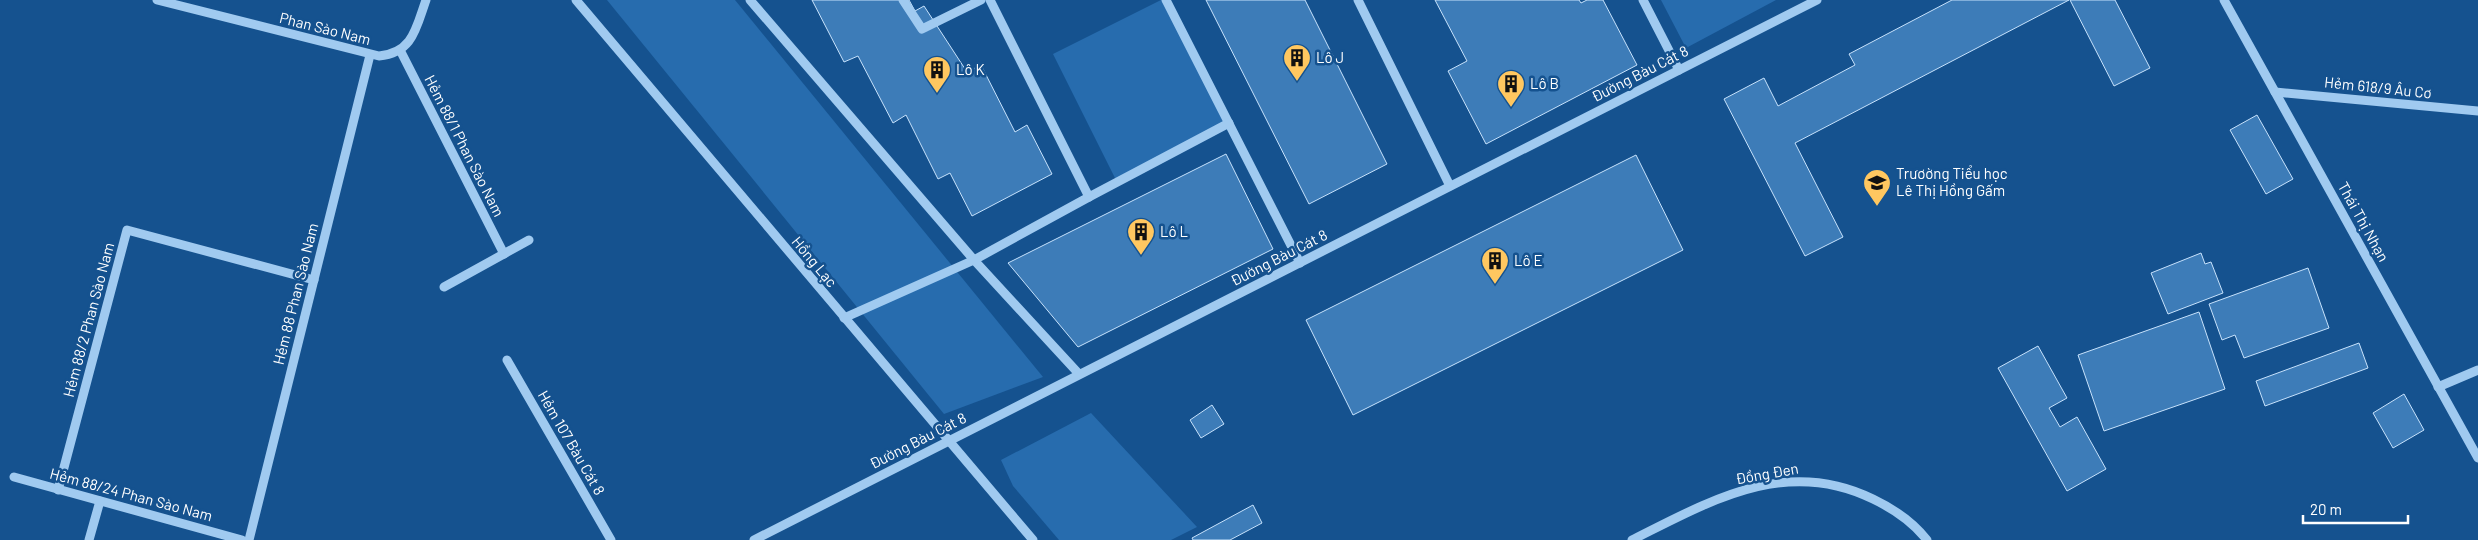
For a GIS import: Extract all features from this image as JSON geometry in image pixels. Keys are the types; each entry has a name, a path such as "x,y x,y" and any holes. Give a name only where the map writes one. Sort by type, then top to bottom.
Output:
{"street":[{"name":"Phan Sào Nam","path":"157,0 370,55 387,55 400,50"},
{"path":"400,50 411,39 426,0"},
{"name":"Hồng Lạc","path":"576,0 1033,540"},
{"path":"750,0 974,260 1079,374"},
{"path":"903,0 922,29 981,0"},
{"path":"990,0 1089,197"},
{"path":"1166,0 1300,262"},
{"path":"1358,0 1450,186"},
{"path":"1643,0 1679,70"},
{"name":"Đường Bàu Cát 8","path":"754,540 1817,0"},
{"name":"Thái Thị Nhạn","path":"2224,0 2478,458"},
{"name":"Hẻm 88/1 Phan Sào Nam","path":"400,50 504,254"},
{"name":"Hẻm 88 Phan Sào Nam","path":"249,540 370,55"},
{"name":"Hẻm 618/9 Âu Cơ","path":"2275,92 2478,111"},
{"path":"844,318 974,260 1229,123"},
{"name":"Hẻm 88/2 Phan Sào Nam","path":"58,490 127,230 314,280"},
{"path":"444,287 529,240"},
{"name":"Hẻm 107 Bàu Cát 8","path":"507,360 612,540"},
{"path":"2438,386 2478,370"},
{"name":"Hẻm 88/24 Phan Sào Nam","path":"14,477 242,540"},
{"name":"Đồng Đen","path":"1632,540 1690,510 1731,494 1761,486 1801,480 1838,485 1867,496 1906,518 1927,540"},
{"path":"89,540 100,501"},
{"name":"Đồng Đen","path":"1632,540 1639,540"}],"shaded area":[{"path":"607,0 735,0 1043,377 944,414"},
{"path":"1164,0 1228,127 1117,182 1053,54"},
{"path":"1661,0 1776,0 1686,48"},
{"path":"1091,413 1197,527 1171,540 1059,540 1013,486 1001,460"}],"building":[{"name":"Lô K","path":"812,0 909,0 915,11 924,6 967,72 981,65 1015,132 1027,125 1052,174 972,216 950,173 938,179 906,115 893,123 858,56 844,62"},
{"name":"Lô J","path":"1206,0 1305,0 1387,164 1309,204"},
{"name":"Lô B","path":"1435,0 1579,0 1581,3 1587,0 1603,0 1637,65 1486,144 1448,71 1467,61"},
{"path":"1952,0 2069,0 1795,143 1843,237 1805,256 1724,99 1764,78 1778,106 1855,65 1849,54"},
{"path":"2070,0 2115,0 2150,68 2114,86"},
{"path":"2257,115 2293,179 2266,194 2230,130"},
{"name":"Lô L","path":"1226,154 1273,249 1078,347 1008,263"},
{"name":"Lô E","path":"1636,155 1683,250 1353,415 1306,320"},
{"path":"2201,253 2205,264 2211,262 2223,293 2168,314 2151,273"},
{"path":"2308,268 2329,328 2244,358 2235,335 2222,340 2209,304"},
{"path":"2199,312 2225,389 2104,431 2078,355"},
{"path":"2359,343 2368,368 2265,406 2256,381"},
{"path":"2038,346 2067,398 2049,408 2060,427 2077,417 2106,469 2067,491 1998,368"},
{"path":"2404,394 2424,430 2393,448 2373,413"},
{"path":"1212,405 1224,424 1201,438 1190,420"},
{"path":"1253,505 1262,523 1230,540 1193,540 1192,538"}],"place":[{"name":"Lô J","path":"1297,82"},
{"name":"Lô K","path":"937,94"},
{"name":"Lô B","path":"1511,108"},
{"name":"Trươờng Tiểu học Lê Thị Hồng Gấm","path":"1877,207"},
{"name":"Lô L","path":"1141,256"},
{"name":"Lô E","path":"1495,285"}]}
